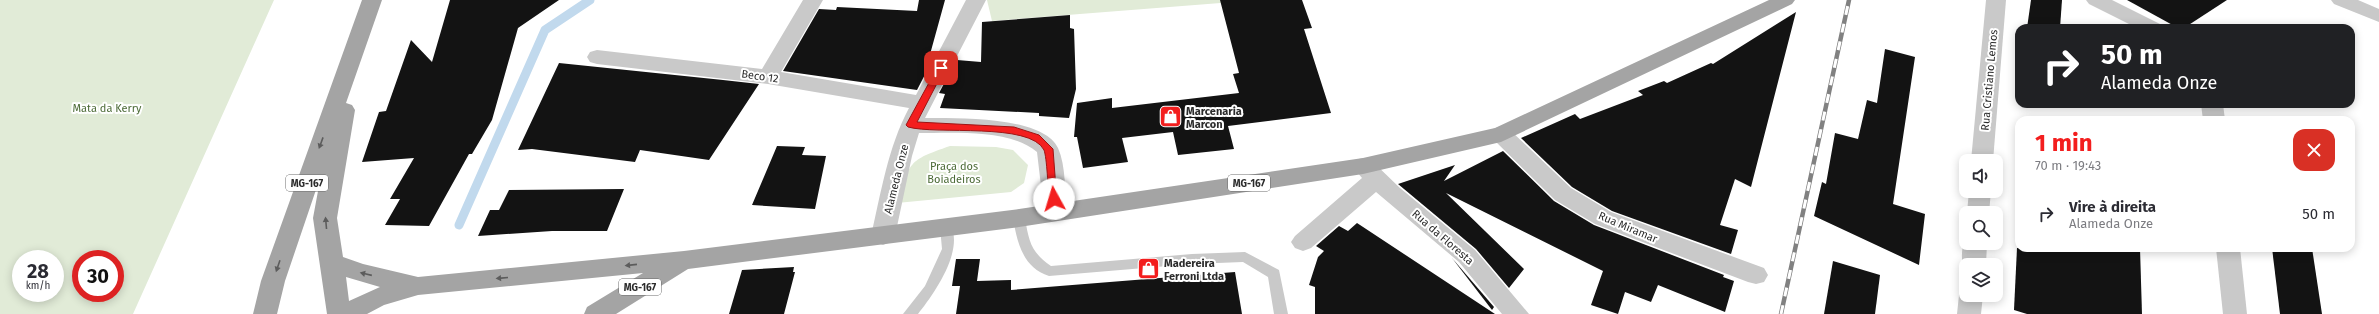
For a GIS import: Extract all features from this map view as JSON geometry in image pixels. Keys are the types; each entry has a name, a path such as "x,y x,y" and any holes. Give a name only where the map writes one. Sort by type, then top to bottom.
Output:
{"main road":[{"name":"MG-167","path":"265,314 273,281 372,0"},
{"name":"MG-167","path":"330,262 361,274 418,286 684,260 883,236 1055,212 1370,172 1501,134 1785,0"},
{"name":"MG-167","path":"339,314 330,262 325,218 354,54"},
{"name":"MG-167","path":"596,314 684,260"},
{"path":"346,314 377,297 418,286"}],"street":[{"path":"768,77 813,0"},
{"name":"Alameda Onze","path":"883,236 901,156 911,125 976,0"},
{"name":"Rua Cristiano Lemos","path":"1983,154 1996,0"},
{"path":"2096,0 2145,24"},
{"path":"2341,0 2379,16"},
{"name":"Beco 12","path":"597,57 768,77 923,103"},
{"path":"911,125 1014,130 1036,138 1048,149 1055,212"},
{"name":"Rua Miramar","path":"1501,134 1563,194 1604,218 1756,275"},
{"path":"1303,242 1370,172"},
{"name":"Rua da Floresta","path":"1370,172 1468,256 1517,314"},
{"path":"2228,252 2235,314"},
{"path":"1969,314 1970,302"}],"lane":[{"path":"1019,218 1023,244 1031,259 1049,271 1192,259 1245,257 1274,274 1281,314"},
{"path":"910,314 930,289 948,249 946,227"}],"green space":[{"name":"Mata da Kerry","path":"0,0 274,0 133,314 0,314"},
{"path":"987,0 1259,0 992,21"},
{"name":"Praça dos Boiadeiros","path":"950,146 996,147 1013,150 1028,165 1024,183 1011,192 897,203 905,178 913,164 926,155"}],"building":[{"path":"450,0 559,0 518,28 492,120 472,154 469,154 429,226 385,225 400,199 390,199 414,158 362,162 379,112 386,111 411,40 432,62"},
{"path":"919,0 945,0 929,58 933,59 917,90 783,71 819,9 836,10 837,7 917,11"},
{"path":"1220,0 1302,0 1312,28 1304,29 1331,113 1228,126 1234,149 1178,155 1173,132 1122,138 1128,162 1083,168 1077,137 1074,137 1077,103 1112,98 1112,108 1239,93 1233,74 1239,73"},
{"path":"2031,0 2062,0 2060,24 2028,24"},
{"path":"2127,0 2227,0 2190,24 2171,24"},
{"path":"1796,12 1751,187 1735,179 1720,225 1738,230 1731,254 1612,211 1572,187 1521,138 1575,114 1580,119 1643,95 1638,91 1664,81 1667,83 1711,63 1713,64"},
{"path":"1070,15 1070,28 1074,29 1076,89 1069,118 1039,116 1039,113 940,108 945,94 939,93 957,60 981,62 982,22"},
{"path":"1885,49 1915,57 1893,204 1925,214 1919,265 1814,216 1822,182 1826,184 1835,133 1858,139 1867,100 1877,103"},
{"path":"559,63 759,84 709,160 640,150 635,162 532,149 518,150"},
{"path":"777,146 805,147 802,155 826,156 815,209 752,205"},
{"path":"1503,151 1554,201 1594,225 1724,275 1723,277 1734,281 1725,312 1658,285 1651,302 1625,292 1618,314 1591,305 1603,271 1446,193 1524,269 1509,288 1476,249 1398,184 1455,165 1444,181"},
{"path":"624,189 607,231 552,231 478,236 490,210 499,210 509,190"},
{"path":"1357,223 1495,314 1315,314 1315,287 1309,285 1318,257 1324,251 1316,246 1339,226 1348,231"},
{"path":"2017,252 2140,252 2142,314 2027,314 2014,310"},
{"path":"2272,252 2313,252 2322,314 2280,314"},
{"path":"1452,258 1494,307 1492,310"},
{"path":"956,259 980,259 977,281 1011,280 1011,290 1235,272 1242,314 956,314 960,286 952,286"},
{"path":"1833,261 1880,275 1875,314 1824,314"},
{"path":"794,267 793,272 795,272 784,314 729,314 742,270"}],"waterway":[{"path":"459,225 545,30 590,0"}],"railway":[{"path":"1781,314 1849,0"}],"place":[{"name":"Marcenaria Marcon","path":"1171,117"},
{"name":"Madereira Ferroni Ltda","path":"1149,269"}],"route":[{"path":"941,68 911,125 1014,130 1036,138 1048,149 1054,199"}]}
